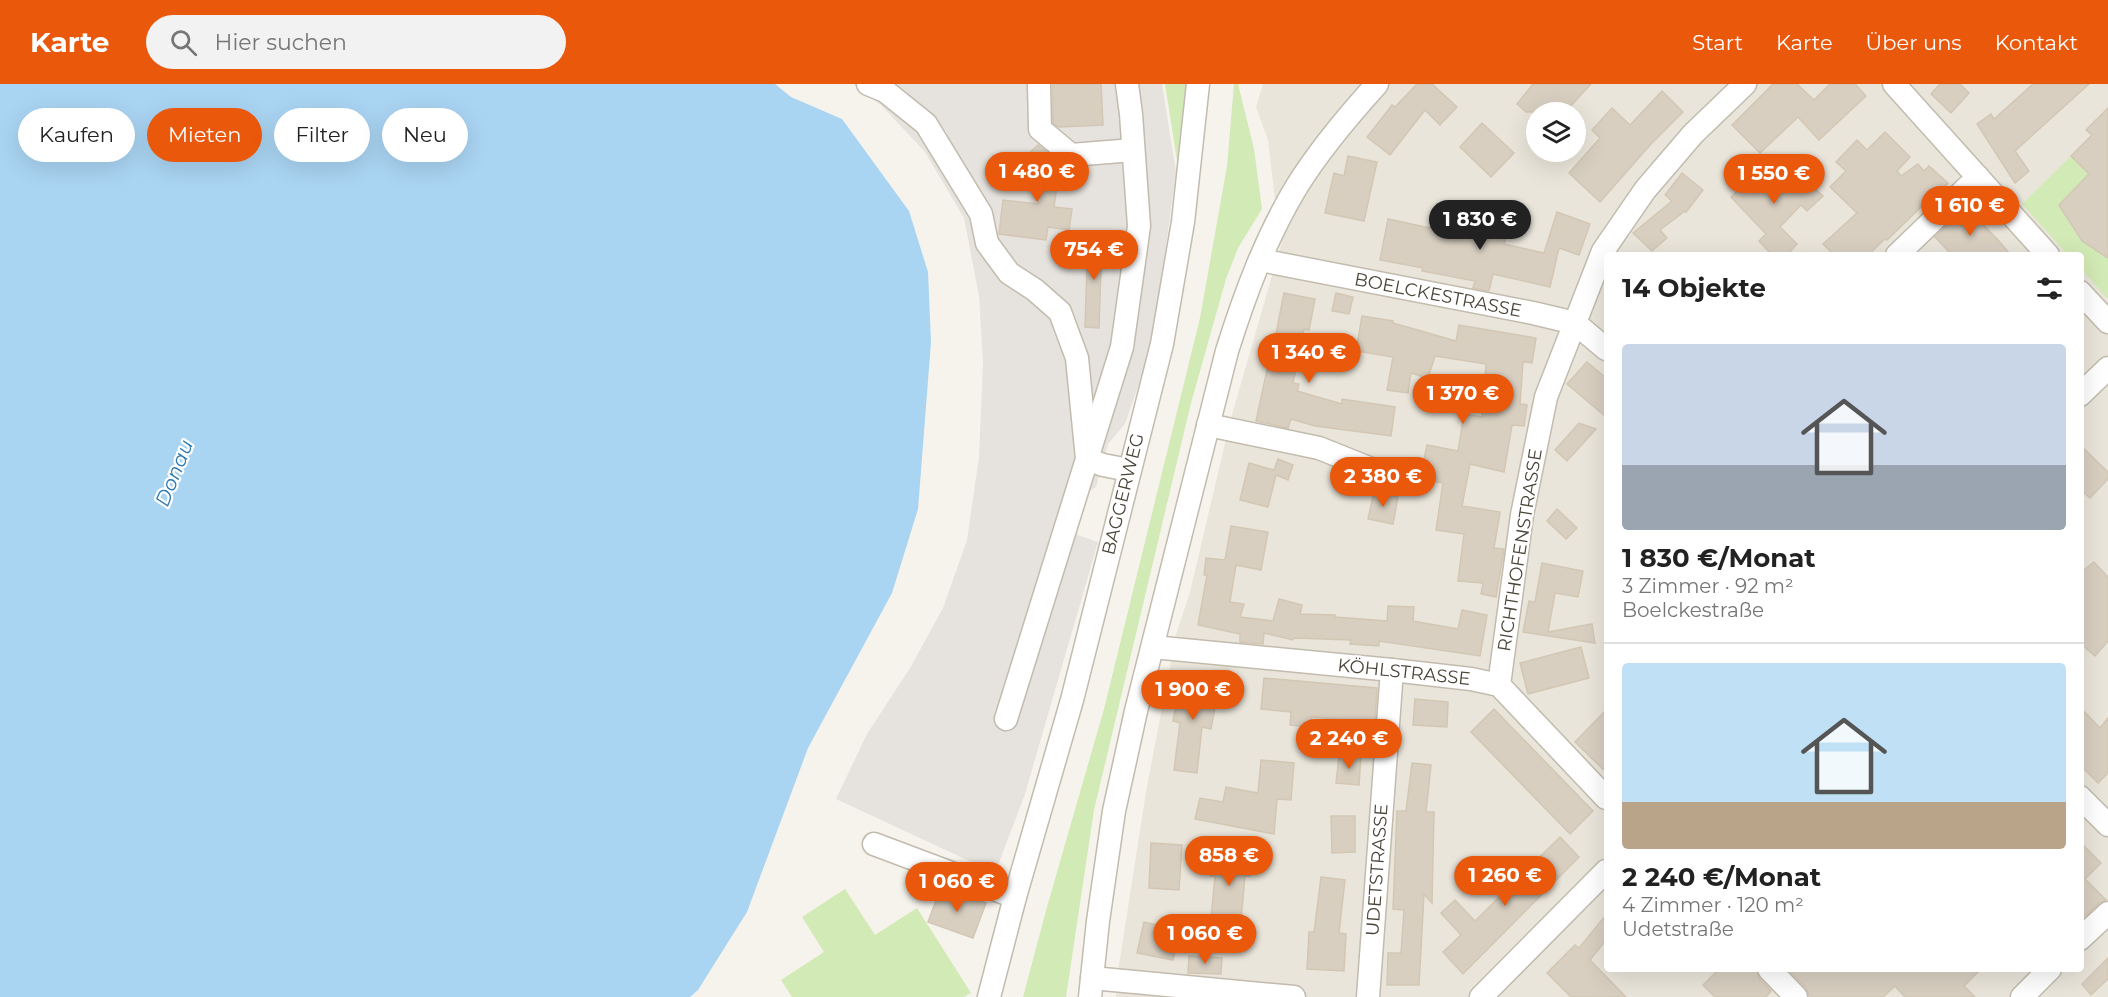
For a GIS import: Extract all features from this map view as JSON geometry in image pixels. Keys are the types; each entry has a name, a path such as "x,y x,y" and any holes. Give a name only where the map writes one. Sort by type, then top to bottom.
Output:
{"street":[{"path":"1038,84 1040,129 1071,155 1133,150"},
{"path":"1006,719 1122,347 1139,226 1127,84"},
{"name":"BAGGERWEG","path":"988,997 1072,700 1162,344 1183,222 1198,84"},
{"path":"1294,997 1091,988 1100,901 1114,811 1227,351 1243,301 1260,260 1297,186 1322,149 1377,84"},
{"name":"RICHTHOFENSTRASSE","path":"1499,685 1522,515 1546,397 1603,251 1645,189 1693,134 1745,84"},
{"path":"1894,84 2045,252"},
{"path":"878,86 926,124 981,214 987,243 1009,273 1035,290 1060,312 1077,358 1087,459"},
{"path":"1900,252 1978,177"},
{"name":"BOELCKESTRASSE","path":"1260,260 1575,323 1604,347"},
{"path":"2084,296 2108,322"},
{"path":"2084,391 2108,368"},
{"path":"1208,425 1319,448 1389,476"},
{"path":"1087,459 1102,465 1129,470"},
{"name":"KÖHLSTRASSE","path":"1153,648 1392,670 1471,679 1499,685"},
{"name":"UDETSTRASSE","path":"1368,997 1392,670"},
{"path":"1499,685 1604,796"},
{"path":"2084,801 2108,825"},
{"path":"874,844 1015,897"},
{"path":"1481,997 1604,873"},
{"path":"2084,935 2108,913"},
{"path":"1772,972 1796,997"},
{"path":"2022,997 2047,972"}],"shaded area":[{"path":"853,84 1162,84 1176,172 1153,343 1125,424 1108,444 1096,487 1082,495 1072,533 1098,542 1025,794 995,873 836,799 867,734 910,668 943,608 967,540 979,457 983,362 979,296 964,218 925,152 881,105"},
{"path":"1263,84 2108,84 2108,997 1116,997 1146,792 1176,635 1190,592 1231,418 1284,234 1275,200 1268,140 1256,107"}],"green space":[{"path":"1165,84 1187,84 1178,167"},
{"path":"1234,84 1238,84 1254,149 1262,209 1238,248 1226,279 1191,403 1094,810 1066,997 1023,997 1104,709 1200,318 1227,166"},
{"path":"2071,156 2092,176 2085,178 2059,205 2082,241 2108,258 2108,299 2084,272 2084,252 2065,252 2022,204"},
{"path":"845,889 875,935 917,908 971,993 964,997 792,997 781,980 824,952 802,917"}],"water":[{"name":"Donau","path":"0,84 775,84 791,97 842,119 909,211 928,272 931,342 918,509 892,593 808,748 747,912 698,990 690,997 0,997"}],"building":[{"path":"1053,84 1101,84 1103,125 1059,127 1053,123"},
{"path":"1417,84 1432,84 1457,107 1440,125 1425,110 1390,155 1367,137 1392,105 1395,107"},
{"path":"1533,84 1591,84 1574,102 1526,102 1526,112 1517,104"},
{"path":"1773,84 1797,84 1814,100 1830,84 1855,84 1866,96 1819,140 1798,117 1760,153 1732,125"},
{"path":"1940,84 1960,84 1969,93 1951,113 1931,94"},
{"path":"2033,84 2089,84 2015,151 2029,171 2015,183 1977,124 1991,114 1994,119"},
{"path":"1662,91 1683,112 1651,144 1600,202 1569,173 1579,162 1586,162 1586,154 1600,138 1592,130 1612,108 1630,125"},
{"path":"2108,108 2108,258 2082,241 2059,205 2089,174 2071,156 2092,135 2086,130"},
{"path":"1482,123 1514,153 1491,177 1460,147"},
{"path":"1885,132 1910,157 1897,171 1901,176 1918,164 1924,171 1929,166 1948,183 1926,206 1924,204 1871,252 1831,252 1823,244 1857,213 1830,187 1846,171 1836,162 1857,140 1867,150"},
{"path":"1038,145 1063,166 1059,170 1054,207 1072,209 1069,230 1048,227 1046,240 999,234 1003,200 1038,204 1041,177 1024,158"},
{"path":"1348,156 1377,162 1364,221 1325,213 1334,173 1344,176"},
{"path":"1772,158 1803,193 1811,185 1823,196 1807,211 1801,205 1780,227 1797,244 1790,252 1769,252 1759,241 1766,234 1731,197"},
{"path":"1682,173 1703,190 1686,212 1660,230 1667,238 1652,251 1633,233 1672,201 1665,195"},
{"path":"1966,207 2008,252 1949,252 1935,237"},
{"path":"1557,212 1590,224 1579,255 1559,248 1550,287 1493,274 1489,291 1473,288 1475,281 1380,260 1388,219 1430,228 1431,224 1474,232 1476,225 1507,233 1504,244 1544,253"},
{"path":"1088,235 1102,235 1099,328 1085,327"},
{"path":"1284,293 1315,299 1309,330 1304,329 1293,383 1299,384 1297,391 1342,404 1342,399 1395,407 1391,436 1315,426 1291,419 1288,428 1256,421 1272,338 1275,339"},
{"path":"1336,293 1353,297 1349,314 1332,311"},
{"path":"1362,316 1393,321 1393,323 1456,341 1459,325 1536,338 1532,363 1523,362 1520,404 1527,405 1524,426 1512,425 1504,472 1470,464 1462,506 1500,512 1494,548 1504,549 1496,597 1481,594 1483,583 1458,581 1464,534 1436,530 1443,483 1420,479 1427,445 1458,451 1464,414 1482,417 1486,364 1435,356 1428,378 1411,373 1408,393 1387,390 1393,357 1356,351"},
{"path":"1587,362 1604,376 1604,415 1567,384"},
{"path":"1579,423 1596,429 1567,461 1555,450"},
{"path":"2084,449 2108,472 2108,479 2090,498 2084,493"},
{"path":"1278,459 1293,465 1288,480 1276,475 1268,507 1240,500 1249,463 1274,470"},
{"path":"1374,492 1398,497 1393,524 1368,519"},
{"path":"1557,509 1577,528 1566,539 1547,521"},
{"path":"1231,526 1268,532 1261,570 1236,565 1230,602 1244,604 1240,617 1273,621 1279,599 1302,605 1300,614 1335,615 1335,617 1387,621 1388,606 1414,607 1413,621 1458,629 1462,610 1487,615 1480,656 1379,641 1379,646 1350,644 1351,640 1294,638 1293,640 1264,633 1263,644 1240,642 1240,634 1198,625 1207,575 1204,575 1206,558 1225,560"},
{"path":"2094,562 2108,577 2108,641 2095,656 2084,646 2084,570"},
{"path":"1542,563 1583,571 1578,597 1555,593 1548,632 1592,624 1595,643 1523,632 1529,601 1535,602"},
{"path":"1581,647 1589,678 1528,694 1520,663"},
{"path":"1264,678 1377,688 1375,722 1311,717 1310,727 1290,725 1291,712 1261,709"},
{"path":"1181,679 1219,686 1211,729 1202,727 1197,773 1174,770 1180,723 1173,721"},
{"path":"1415,699 1448,702 1447,727 1413,725"},
{"path":"1494,709 1593,811 1570,834 1471,732"},
{"path":"2084,711 2100,728 2108,718 2108,773 2098,783 2084,769"},
{"path":"1604,712 1604,770 1575,742"},
{"path":"1339,756 1361,757 1359,785 1336,783"},
{"path":"1261,760 1294,763 1291,800 1277,799 1274,834 1195,819 1200,798 1223,802 1226,787 1258,793"},
{"path":"1412,763 1431,765 1426,812 1434,812 1432,903 1424,894 1419,985 1387,985 1388,953 1401,953 1404,910 1393,909 1397,811 1406,811"},
{"path":"1331,816 1355,816 1355,852 1332,853"},
{"path":"1560,837 1579,857 1463,974 1443,952 1461,935 1441,913 1455,900 1475,921"},
{"path":"1151,843 1182,845 1179,890 1149,888"},
{"path":"2084,846 2101,863 2085,879 2106,900 2099,903 2085,916"},
{"path":"1211,848 1250,849 1250,876 1245,876 1240,932 1210,929 1215,876 1210,876"},
{"path":"1321,877 1345,880 1339,933 1346,934 1344,971 1307,969 1309,932 1314,932"},
{"path":"941,887 986,903 973,938 928,922"},
{"path":"1604,917 1604,942 1590,960 1626,997 1571,997 1547,973 1575,945 1579,948"},
{"path":"1144,922 1179,930 1173,960 1137,953"},
{"path":"1189,956 1222,958 1221,974 1188,973"},
{"path":"2108,958 2108,979 2091,995 2082,984"},
{"path":"1716,972 1757,972 1759,978 1771,991 1766,997 1715,997 1703,985"},
{"path":"1791,972 1978,972 1964,986 1975,997 1905,997 1895,986 1883,997 1810,997 1806,988"}]}
